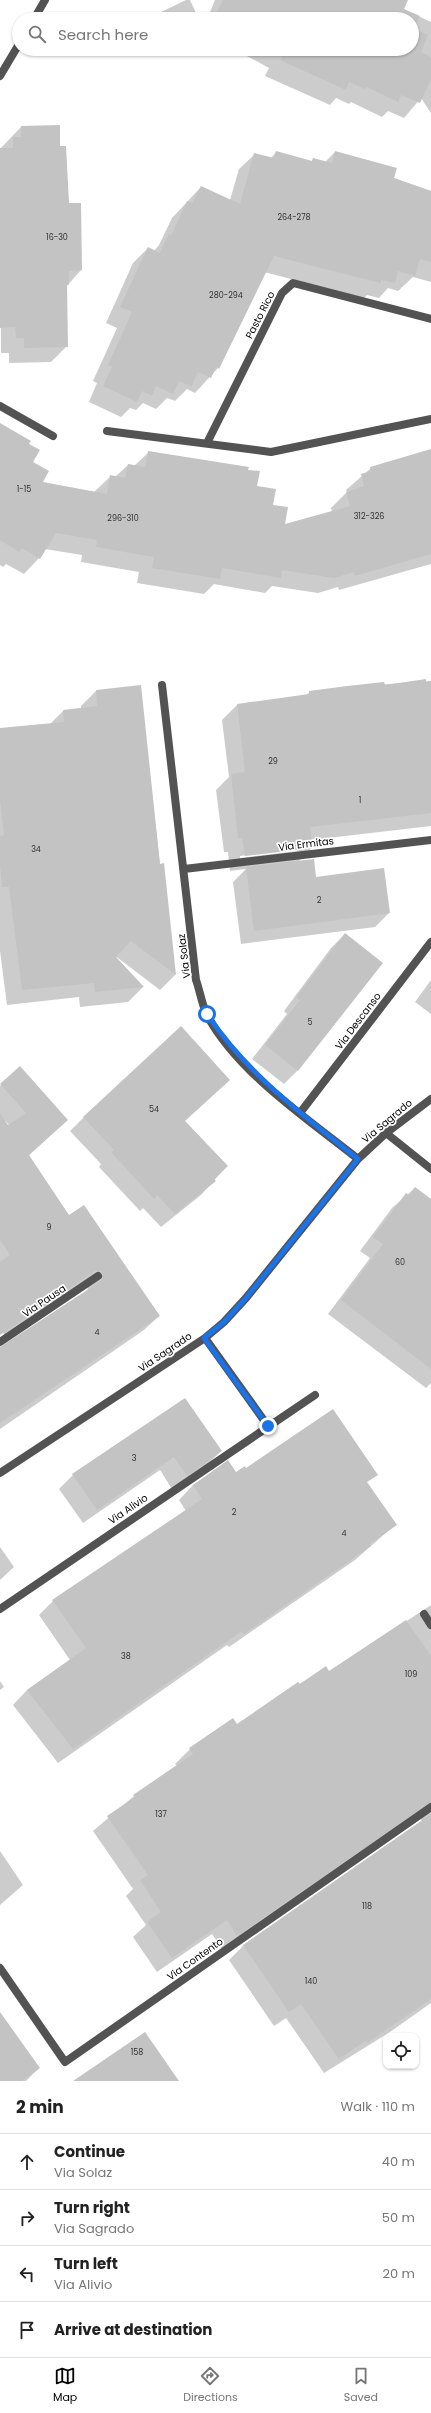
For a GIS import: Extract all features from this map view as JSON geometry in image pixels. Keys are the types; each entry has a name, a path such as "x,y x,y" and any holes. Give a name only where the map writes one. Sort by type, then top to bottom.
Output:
{"street":[{"path":"38,12 45,0"},
{"path":"0,76 12,56"},
{"name":"Pasto Rico","path":"207,443 282,293 292,283 431,319"},
{"path":"0,406 53,436"},
{"path":"107,430 271,452 431,420"},
{"name":"Via Solaz","path":"162,685 196,980 207,1014 223,1038 244,1063 300,1113 358,1159"},
{"name":"Via Ermitas","path":"184,869 431,840"},
{"name":"Via Descanso","path":"300,1113 431,942"},
{"name":"Via Sagrado","path":"0,1473 204,1338 224,1322 246,1298 358,1159 386,1134 431,1099"},
{"path":"386,1134 431,1169"},
{"name":"Via Pausa","path":"0,1342 98,1276"},
{"path":"204,1338 268,1426"},
{"name":"Via Alivio","path":"0,1609 315,1395"},
{"path":"424,1614 431,1625"},
{"name":"Via Contento","path":"0,1968 65,2062 431,1807"}],"building":[{"path":"223,0 408,0 404,9 411,12 217,12"},
{"path":"419,31 428,35 421,52 431,57 431,79 420,103 401,95 398,102 367,87 365,89 349,82 346,90 280,60 282,56 419,56"},
{"path":"60,125 60,146 66,146 69,203 81,203 82,270 69,271 69,285 67,284 68,347 24,348 24,338 16,338 15,327 0,328 0,148 13,148 13,137 21,137 21,126"},
{"path":"276,151 312,161 313,158 332,163 335,151 397,168 394,178 431,191 431,262 420,259 415,276 398,271 395,283 381,280 381,283 274,256 219,369 216,367 211,378 198,372 191,387 179,381 173,394 156,386 152,396 142,391 137,402 103,386 112,367 108,365 132,312 120,307 148,247 160,253 169,234 171,236 187,201 192,203 201,186 240,204 254,153 274,158"},
{"path":"0,423 31,441 29,444 40,450 33,462 49,471 43,482 107,494 110,475 125,478 128,464 145,467 148,451 249,467 248,470 260,471 257,486 276,489 273,505 288,507 285,524 350,506 346,492 364,486 361,474 371,471 370,467 431,449 431,554 355,576 354,572 334,578 282,570 281,578 222,568 220,579 152,568 154,557 96,547 97,540 56,533 40,559 22,548 19,552 0,540"},
{"path":"426,679 426,682 431,681 431,813 310,827 313,848 245,856 242,838 238,838 231,774 245,772 237,704 309,694 309,691 384,682 385,685"},
{"path":"141,685 160,864 164,863 176,975 131,941 116,957 144,987 95,992 94,983 22,990 9,887 2,887 0,864 0,836 4,835 0,800 0,728 64,722 63,710 97,706 96,690"},
{"path":"314,859 316,877 384,868 390,913 254,931 246,867"},
{"path":"345,933 383,963 298,1071 265,1045 300,1000 296,997"},
{"path":"181,1026 230,1080 185,1121 228,1166 214,1179 216,1181 175,1214 157,1195 154,1199 111,1152 114,1150 83,1117"},
{"path":"20,1066 68,1120 29,1155 69,1215 84,1205 160,1316 0,1423 0,1347 101,1281 103,1276 101,1271 95,1271 0,1335 0,1262 10,1255 0,1240 0,1113 8,1125 26,1113 0,1084"},
{"path":"415,1187 431,1199 431,1369 341,1300 383,1244 373,1237 406,1193 409,1195"},
{"path":"185,1398 222,1451 187,1476 174,1457 97,1510 72,1474"},
{"path":"333,1409 378,1475 367,1482 397,1525 370,1544 371,1546 244,1634 242,1631 73,1749 27,1690 86,1648 52,1600 202,1499 193,1485 228,1460 236,1472 245,1466 246,1468"},
{"path":"406,1620 431,1656 431,1802 237,1936 227,1920 172,1958 147,1922 161,1912 140,1880 148,1875 107,1816 135,1797 133,1795 193,1754 189,1748 233,1718 237,1724 298,1682 300,1684 326,1666 329,1671"},
{"path":"431,1814 431,1999 367,2043 365,2041 339,2059 301,2004 289,2012 243,1945"},
{"path":"0,2012 40,2068 22,2081 0,2081"},
{"path":"145,2032 179,2081 73,2081"}],"route":[{"path":"207,1014 223,1038 244,1063 300,1113 358,1159 246,1298 224,1322 204,1338 268,1426"}]}
